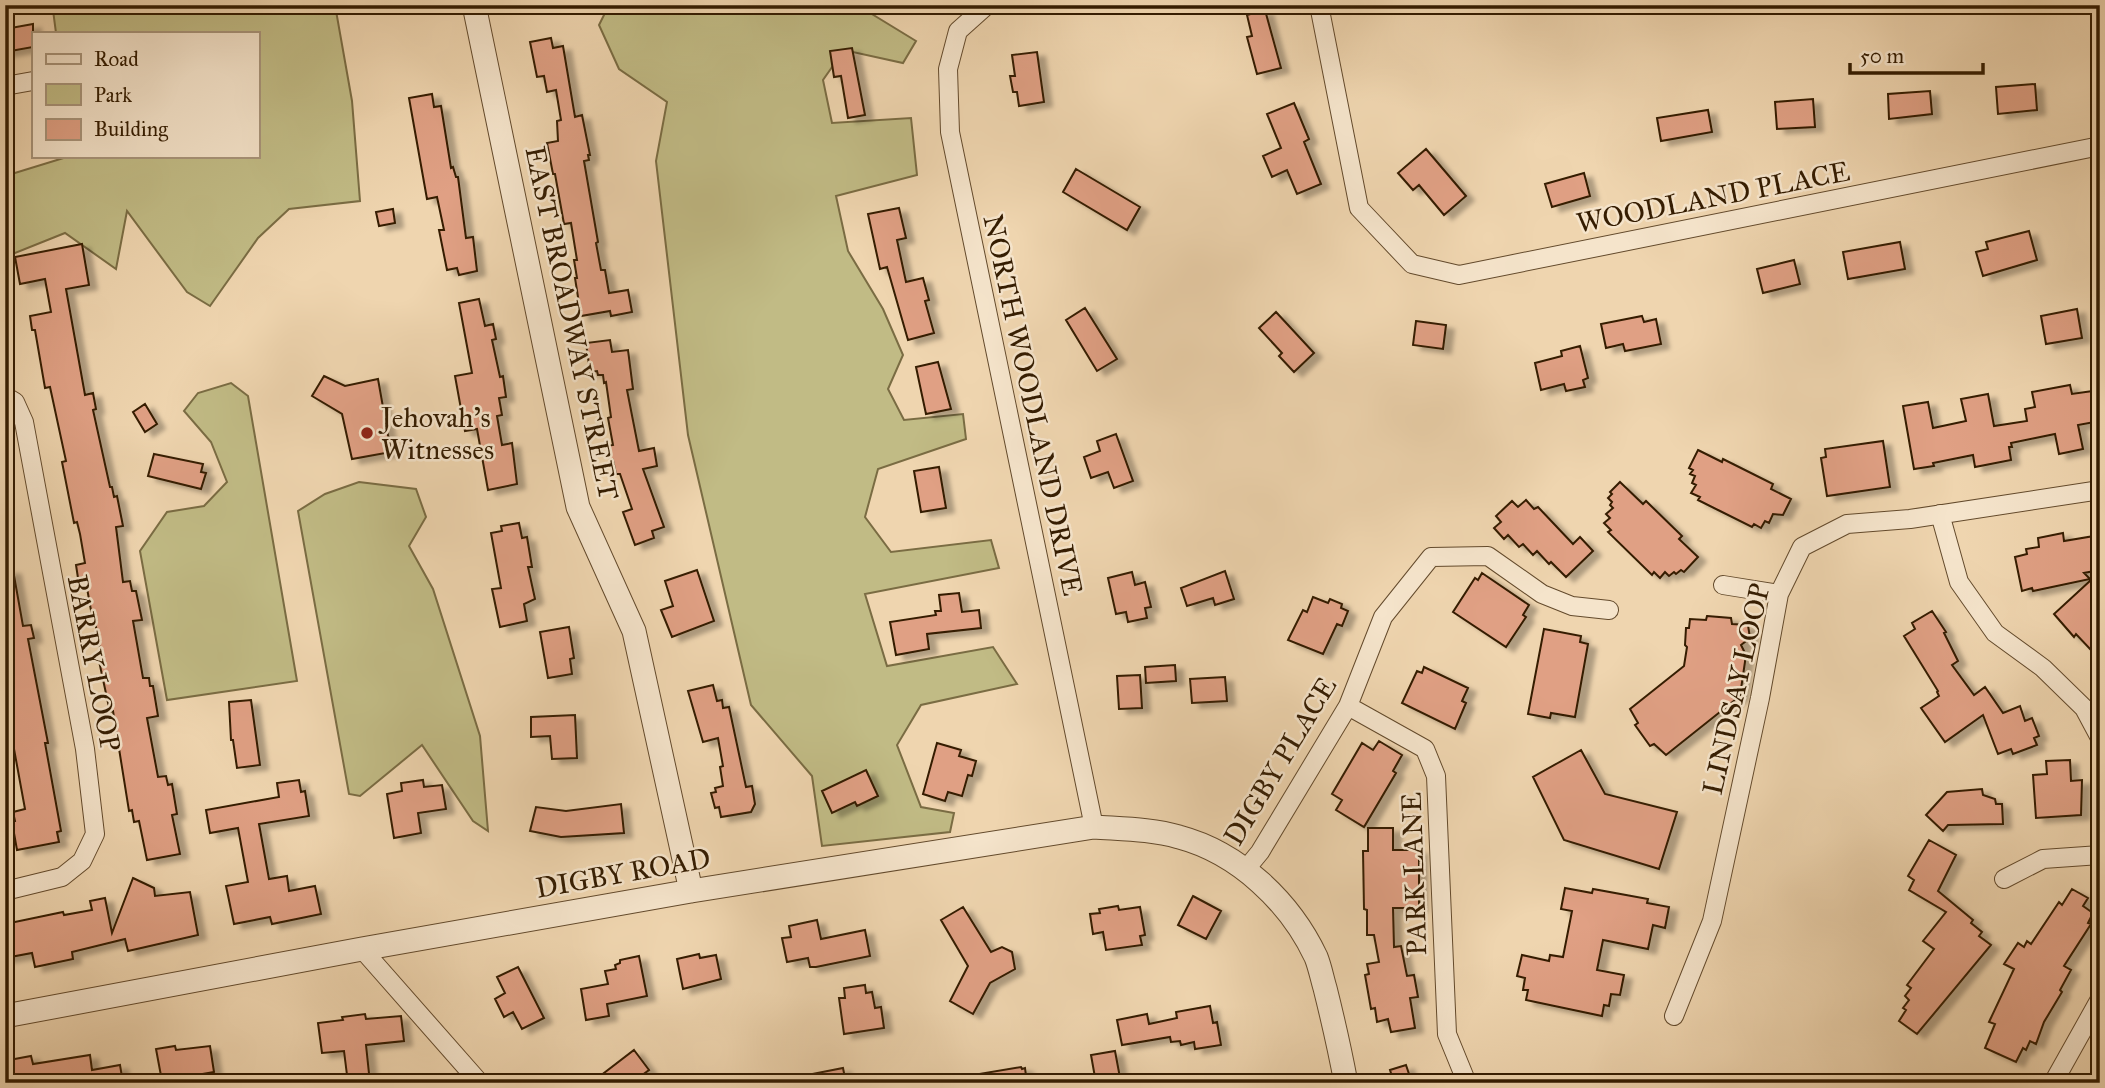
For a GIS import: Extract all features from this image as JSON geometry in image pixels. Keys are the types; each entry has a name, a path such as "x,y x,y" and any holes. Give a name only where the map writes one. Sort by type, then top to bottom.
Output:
{"street":[{"name":"EAST BROADWAY STREET","path":"474,5 578,507 634,631 691,891"},
{"name":"NORTH WOODLAND DRIVE","path":"987,5 958,31 948,69 950,132 1094,827"},
{"name":"WOODLAND PLACE","path":"1319,5 1359,208 1412,264 1459,275 2100,146"},
{"path":"5,86 32,81"},
{"name":"BARRY LOOP","path":"5,396 15,402 24,422 85,749 95,834 82,861 62,877 5,891"},
{"name":"LINDSAY LOOP","path":"1674,1016 1712,921 1760,698 1779,594 1802,547 1847,524 1940,514 2100,490"},
{"path":"1940,514 1959,582 1995,633 2043,668 2084,708 2100,738"},
{"name":"DIGBY PLACE","path":"1246,869 1260,852 1348,706 1383,617 1431,557 1488,556 1542,594 1572,606 1609,611"},
{"path":"1723,585 1779,594"},
{"name":"PARK LANE","path":"1348,706 1425,749 1436,776 1447,1034 1467,1083"},
{"name":"DIGBY ROAD","path":"5,1016 691,891 1094,827 1133,829 1178,836 1246,869 1302,931 1317,960 1346,1083"},
{"path":"2004,879 2043,859 2100,855"},
{"path":"362,949 480,1083"},
{"path":"2053,1083 2100,999"}],"green space":[{"path":"5,5 335,5 352,101 360,201 289,209 258,238 210,306 187,292 127,211 116,269 65,233 5,257 5,176 64,158 259,158 259,32 56,32 53,10 5,11"},
{"path":"609,5 857,5 916,41 903,63 844,50 823,80 832,123 911,118 917,175 836,196 848,251 883,309 903,355 888,389 904,420 963,414 966,439 878,469 865,517 891,552 991,540 999,568 865,594 887,666 993,647 1017,684 921,705 897,745 921,807 954,813 950,832 822,846 812,776 751,705 688,435 656,161 667,102 619,69 599,25"},
{"path":"231,383 248,396 297,681 167,700 140,551 167,512 204,506 227,482 211,442 184,411 198,393"},
{"path":"359,482 416,489 426,517 409,546 433,589 480,736 488,831 473,821 422,745 360,796 349,794 298,511 325,494"}],"building":[{"path":"1265,10 1281,68 1257,74 1247,37 1252,36 1247,15"},
{"path":"33,24 32,47 5,52 5,29"},
{"path":"551,38 553,48 563,46 575,117 582,115 590,155 589,160 584,161 601,270 605,270 609,293 628,290 632,312 611,316 610,311 581,316 571,223 564,224 547,143 558,141 557,121 561,120 556,90 547,92 544,76 537,77 530,42"},
{"path":"852,48 865,115 848,118 841,76 834,77 830,51"},
{"path":"1037,52 1044,102 1019,106 1017,92 1013,92 1010,76 1015,76 1012,55"},
{"path":"2035,84 2037,110 1998,114 1996,87"},
{"path":"1930,91 1932,114 1889,119 1888,94"},
{"path":"432,94 434,107 441,106 451,168 453,167 458,177 466,238 473,237 477,271 459,275 457,268 447,270 439,230 444,230 437,197 427,199 409,98"},
{"path":"1813,99 1815,127 1777,129 1775,102"},
{"path":"1294,103 1309,139 1304,142 1321,184 1297,194 1287,170 1272,177 1263,156 1281,148 1267,114"},
{"path":"1708,110 1712,132 1661,141 1657,118"},
{"path":"1426,149 1466,196 1444,215 1419,185 1413,190 1398,173"},
{"path":"1076,169 1140,207 1127,230 1063,192"},
{"path":"1584,173 1590,196 1552,207 1545,184"},
{"path":"899,208 906,238 897,240 906,282 923,278 929,300 925,301 934,333 908,340 887,267 880,269 868,214"},
{"path":"393,209 395,223 379,226 376,212"},
{"path":"2029,231 2037,260 1983,276 1976,252 1988,249 1986,242"},
{"path":"1900,242 1905,269 1848,279 1843,252"},
{"path":"82,244 89,285 66,289 85,395 93,393 96,409 93,410 110,487 114,497 117,496 123,526 116,527 123,582 130,581 132,591 136,591 142,620 133,621 143,678 149,678 150,686 153,686 158,716 147,718 158,777 166,776 168,785 172,784 177,814 172,815 180,854 147,860 139,821 134,822 132,810 129,811 113,711 110,712 99,661 102,660 85,577 78,578 76,565 85,563 80,534 77,522 74,523 62,462 66,461 50,387 45,388 35,330 32,330 30,316 51,312 45,279 20,284 15,257"},
{"path":"1794,260 1800,284 1763,293 1757,269"},
{"path":"479,299 485,326 493,324 496,339 492,340 506,397 499,398 502,415 497,416 502,445 512,443 517,484 488,490 477,429 465,431 455,376 472,373 459,303"},
{"path":"1085,308 1117,359 1097,371 1066,320"},
{"path":"2077,309 2082,338 2046,344 2041,316"},
{"path":"1276,312 1314,353 1294,372 1279,356 1282,353 1259,328"},
{"path":"1642,316 1644,322 1656,319 1661,344 1625,351 1623,344 1606,348 1601,324"},
{"path":"1416,321 1446,325 1443,349 1413,345"},
{"path":"610,340 612,352 628,350 633,389 627,390 639,451 654,448 657,466 643,469 664,527 652,531 654,538 635,545 623,512 632,509 620,474 616,474 613,460 610,461 607,446 613,445 606,382 604,383 603,375 598,375 597,371 590,372 586,343"},
{"path":"1580,346 1588,378 1583,380 1585,387 1566,391 1564,384 1541,390 1535,363 1562,356 1561,351"},
{"path":"938,362 951,409 926,414 916,367"},
{"name":"Jehovah's Witnesses","path":"324,376 345,386 378,379 391,452 352,459 342,414 312,396"},
{"path":"2070,385 2072,394 2100,390 2100,421 2078,425 2083,449 2059,454 2055,434 2011,443 2011,460 1975,467 1973,455 1914,469 1903,406 1928,402 1933,428 1966,421 1961,399 1988,394 1994,426 2027,421 2025,409 2035,407 2032,392"},
{"path":"145,404 157,424 145,432 133,412"},
{"path":"1116,434 1133,481 1114,488 1108,472 1091,478 1084,457 1100,451 1097,441"},
{"path":"1883,441 1890,487 1827,496 1821,458 1826,457 1825,449"},
{"path":"1698,450 1722,462 1723,459 1773,484 1771,489 1791,499 1783,515 1773,514 1769,523 1765,521 1761,528 1754,524 1752,527 1698,500 1700,497 1691,493 1696,485 1692,483 1695,476 1690,474 1693,470 1689,468"},
{"path":"154,454 203,464 201,472 206,473 201,489 148,476"},
{"path":"939,467 946,508 921,512 914,471"},
{"path":"1620,482 1643,504 1646,501 1682,536 1679,539 1698,557 1684,572 1681,570 1669,576 1665,572 1660,578 1654,572 1652,575 1608,532 1611,530 1604,523 1610,518 1606,514 1613,508 1608,498"},
{"path":"1526,500 1534,509 1538,507 1573,544 1580,537 1593,551 1566,577 1537,551 1533,555 1523,544 1519,547 1508,535 1504,539 1494,528 1501,522 1496,516 1512,501 1518,507"},
{"path":"519,523 522,538 527,537 532,567 528,567 535,599 524,604 527,621 500,627 492,589 501,588 491,533 502,531 501,526"},
{"path":"2063,533 2064,541 2100,535 2100,570 2084,573 2090,579 2022,591 2015,557 2027,554 2026,549 2039,547 2038,538"},
{"path":"5,570 13,570 23,626 31,625 34,638 28,639 61,831 57,832 59,842 17,850 13,812 25,809 14,749 5,751"},
{"path":"697,570 714,621 672,637 661,610 673,606 665,581"},
{"path":"1225,571 1234,599 1215,605 1213,598 1187,606 1181,588"},
{"path":"1132,572 1135,585 1145,582 1151,607 1145,608 1147,618 1128,622 1126,612 1116,614 1108,578"},
{"path":"1482,573 1529,605 1523,615 1526,617 1506,647 1453,612 1475,578 1478,580"},
{"path":"2091,580 2100,590 2100,641 2091,650 2076,634 2074,637 2054,614"},
{"path":"959,593 962,612 979,610 981,628 927,634 929,649 896,655 890,622 936,615 935,611 941,611 939,595"},
{"path":"1313,597 1328,603 1330,599 1342,604 1341,608 1348,611 1342,626 1337,624 1323,654 1288,640 1303,610 1307,612"},
{"path":"1932,611 1946,632 1944,633 1958,661 1952,665 1974,695 1985,687 2003,713 2020,706 2025,721 2032,718 2039,736 2034,738 2037,745 2013,754 2011,749 1998,754 1983,715 1945,742 1921,708 1939,696 1938,691 1904,636 1915,629 1912,623"},
{"path":"1707,616 1731,618 1732,624 1748,625 1750,638 1741,645 1746,655 1740,696 1666,755 1654,744 1650,746 1635,725 1638,723 1630,709 1684,666 1686,628 1689,628 1690,619 1706,620"},
{"path":"569,627 574,658 570,659 572,674 548,678 540,632"},
{"path":"1544,629 1581,636 1580,642 1588,644 1575,717 1551,713 1550,718 1528,714"},
{"path":"1175,665 1176,681 1146,683 1145,667"},
{"path":"1424,667 1468,688 1462,701 1466,703 1455,729 1402,703 1417,671 1422,673"},
{"path":"1140,675 1142,708 1119,709 1117,676"},
{"path":"1225,677 1227,701 1192,703 1190,679"},
{"path":"713,685 717,701 722,700 723,708 729,707 746,787 752,786 755,804 751,812 721,817 719,807 715,808 711,793 716,792 715,788 723,786 718,738 703,742 688,691"},
{"path":"251,700 260,765 237,768 231,740 229,702"},
{"path":"575,715 577,758 552,759 550,736 531,737 531,717"},
{"path":"1379,741 1402,755 1393,771 1396,773 1364,827 1336,810 1342,800 1332,794 1362,743 1373,750"},
{"path":"937,743 961,750 959,756 976,761 972,776 968,775 962,796 948,792 945,801 923,794"},
{"path":"1581,750 1605,794 1677,812 1659,869 1564,840 1533,777"},
{"path":"2070,760 2071,781 2082,780 2081,815 2036,818 2033,775 2047,774 2046,761"},
{"path":"866,770 878,796 857,806 855,802 832,813 822,791"},
{"path":"299,780 301,792 305,791 309,816 259,824 269,879 287,876 289,891 315,886 321,914 272,924 270,917 234,924 226,886 248,882 238,828 210,833 206,810 279,797 277,783"},
{"path":"423,780 424,787 442,785 446,809 418,813 421,833 394,838 387,794 402,791 401,783"},
{"path":"1982,789 1983,795 1995,799 1996,804 2002,804 2003,824 1948,825 1943,831 1926,815 1947,792"},
{"path":"621,804 624,833 561,837 530,831 536,807 566,811"},
{"path":"1368,828 1393,828 1393,850 1419,850 1419,908 1393,908 1394,947 1401,946 1407,976 1414,975 1418,997 1410,998 1415,1028 1391,1032 1388,1019 1377,1022 1375,1008 1371,1009 1365,975 1369,974 1367,964 1379,962 1374,935 1367,935 1367,910 1364,909 1363,851 1368,851"},
{"path":"1929,840 1956,855 1938,891 1973,920 1971,923 1982,932 1979,936 1991,945 1917,1034 1899,1021 1909,1000 1905,996 1911,988 1907,985 1934,949 1923,941 1946,912 1909,890 1914,880 1908,876"},
{"path":"133,878 154,888 155,896 190,892 198,935 128,951 125,939 72,952 73,959 35,967 32,953 5,958 5,924 63,912 64,915 92,910 90,901 105,898 112,933"},
{"path":"1565,888 1592,893 1593,889 1648,899 1647,903 1669,907 1665,928 1653,925 1648,949 1603,940 1597,970 1624,975 1620,995 1611,994 1609,1006 1604,1005 1602,1016 1526,1000 1528,990 1523,990 1525,978 1517,976 1522,955 1549,961 1550,955 1563,957 1572,911 1561,909"},
{"path":"2072,889 2088,898 2083,906 2093,913 2088,923 2091,924 2064,966 2071,970 2060,990 2062,992 2044,1022 2036,1044 2030,1041 2016,1062 1985,1048 1995,1024 1989,1022 2014,969 2004,964 2018,943 2024,947 2027,941 2031,944 2059,902 2062,905"},
{"path":"1193,896 1221,911 1206,939 1178,925"},
{"path":"1118,906 1119,910 1140,907 1145,935 1140,936 1142,945 1106,950 1103,932 1093,934 1090,914 1100,913 1099,909"},
{"path":"963,907 991,952 1002,947 1012,952 1015,969 990,983 973,1014 950,1001 968,966 941,920"},
{"path":"817,920 821,939 865,930 870,956 816,967 810,967 808,958 787,962 782,938 791,937 789,926"},
{"path":"699,954 700,958 716,955 721,979 683,989 677,959"},
{"path":"639,956 647,996 607,1004 609,1016 586,1020 581,989 608,984 605,971 616,969 615,965 620,963 620,960"},
{"path":"518,967 544,1018 522,1029 513,1012 504,1017 495,999 505,993 497,977"},
{"path":"865,985 866,993 872,992 875,1008 881,1007 884,1028 844,1034 839,998 845,998 844,988"},
{"path":"1210,1006 1213,1023 1217,1022 1221,1045 1195,1049 1194,1042 1181,1045 1180,1041 1171,1042 1170,1037 1122,1045 1117,1020 1147,1014 1149,1024 1177,1018 1176,1012"},
{"path":"365,1014 366,1019 401,1016 404,1041 366,1045 370,1083 348,1083 344,1051 322,1053 318,1023"},
{"path":"175,1046 176,1050 210,1046 214,1072 162,1081 156,1049"},
{"path":"634,1050 649,1070 641,1076 646,1083 591,1083"},
{"path":"1115,1051 1121,1083 1096,1083 1091,1055"},
{"path":"90,1055 92,1070 120,1065 123,1083 13,1083 9,1060 31,1056 33,1064"},
{"path":"1406,1065 1412,1083 1394,1083 1390,1070"},
{"path":"843,1068 846,1083 803,1083 802,1076"},
{"path":"1025,1068 1027,1083 974,1083 973,1075"}],"place":[{"name":"Jehovah's Witnesses","path":"367,433"}]}
